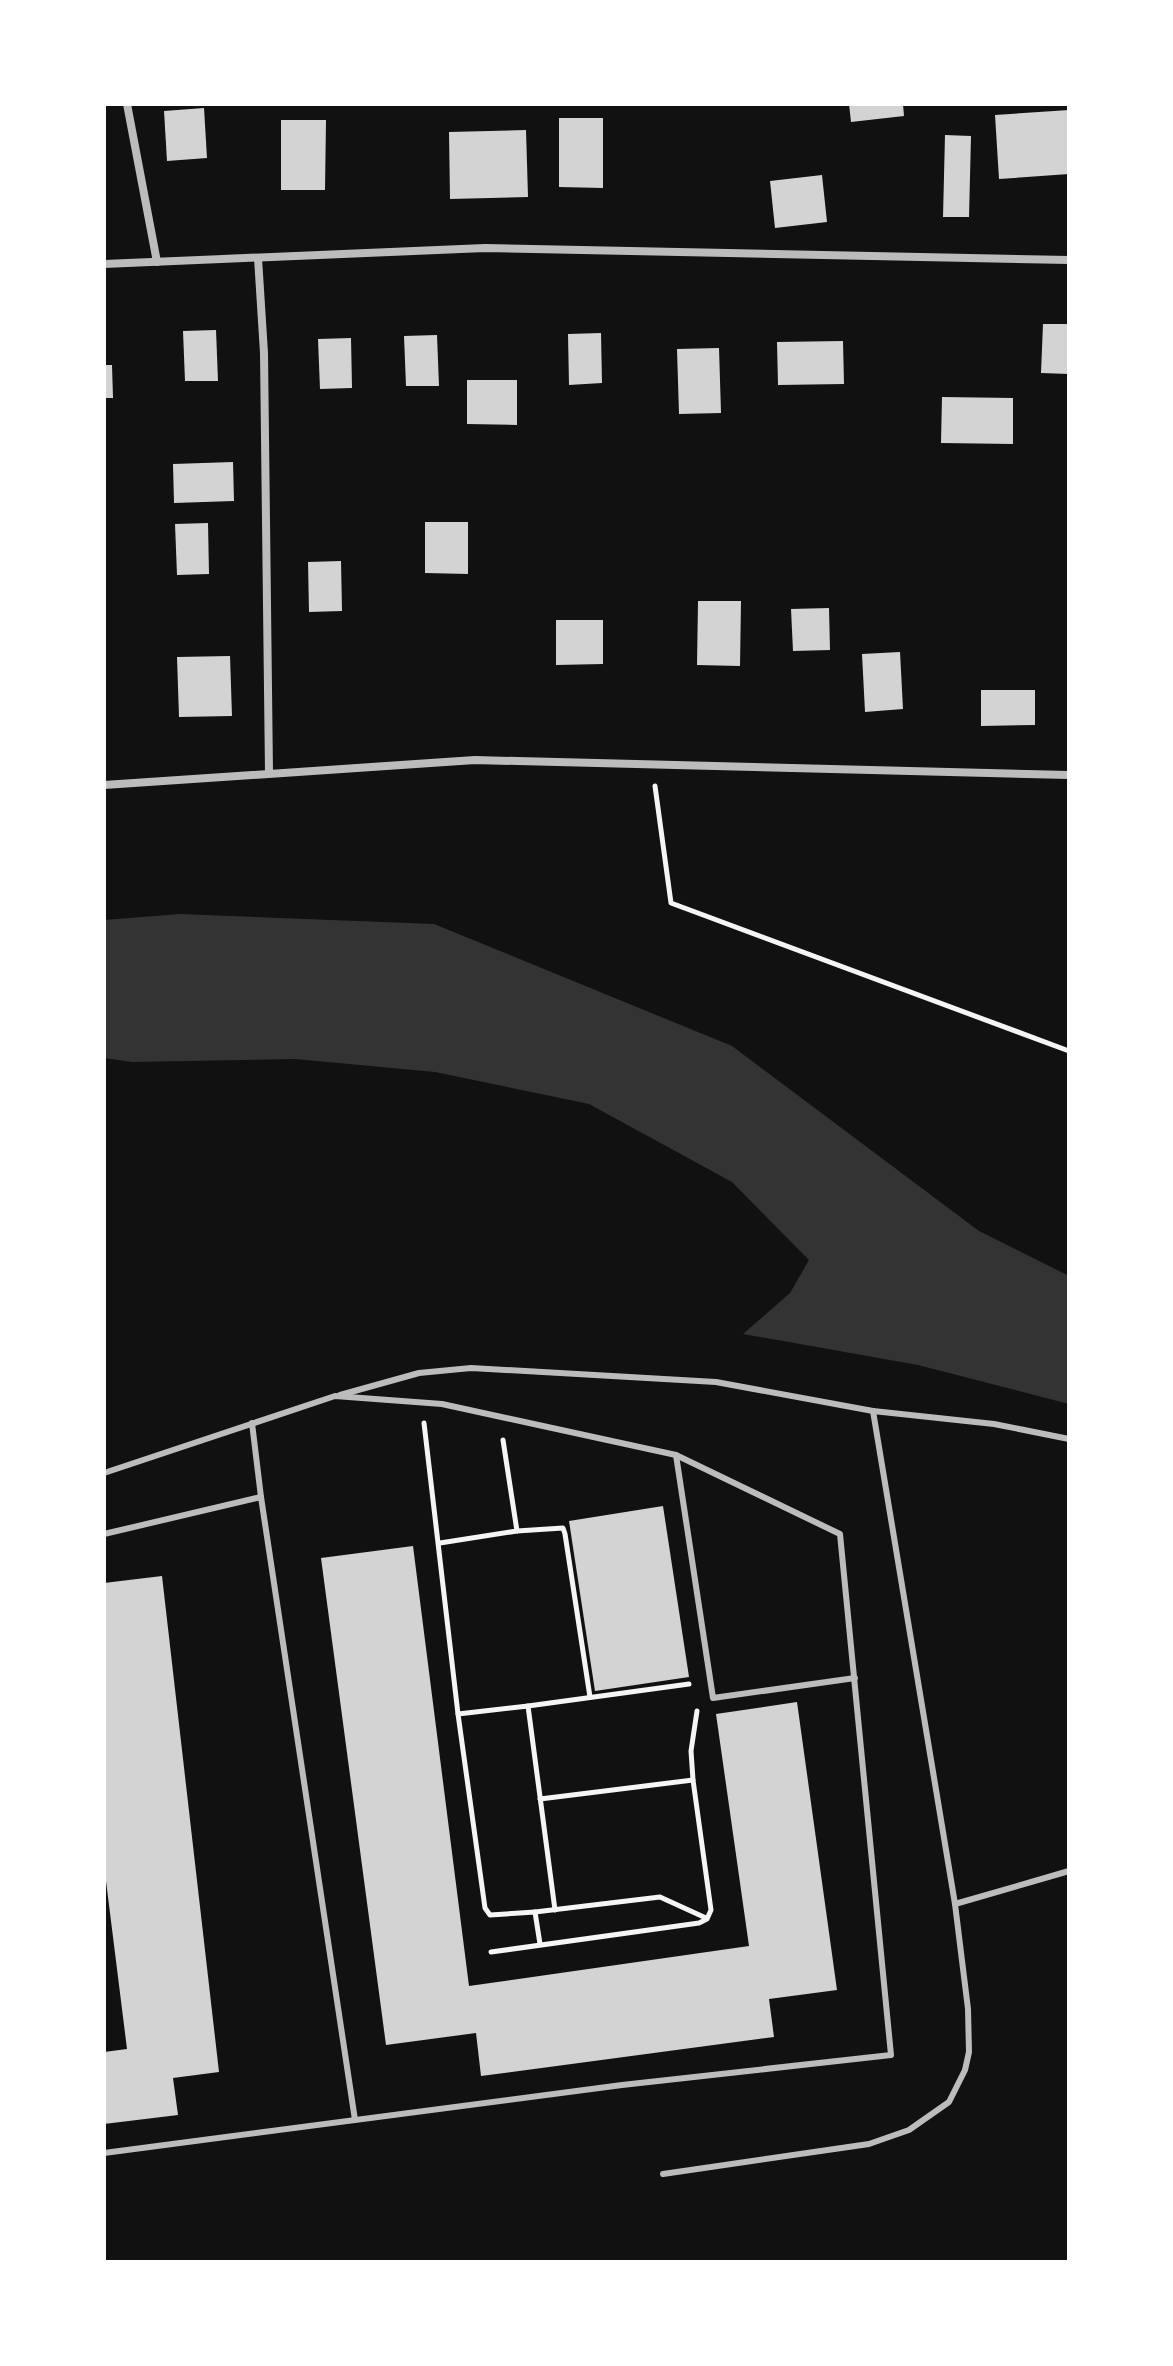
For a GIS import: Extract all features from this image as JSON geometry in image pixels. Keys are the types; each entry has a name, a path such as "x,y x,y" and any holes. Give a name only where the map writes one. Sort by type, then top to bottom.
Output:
{"street":[{"path":"127,104 157,262"},
{"path":"104,264 485,248 1069,260"},
{"path":"258,258 264,353 269,773"},
{"path":"104,785 475,760 1069,775"}],"lane":[{"path":"104,1473 335,1396 419,1373 471,1368 716,1382 873,1411 994,1424 1069,1439"},
{"path":"104,2153 891,2055 840,1534 676,1455 442,1404 335,1396"},
{"path":"663,2174 869,2144 909,2130 949,2102 965,2070 969,2052 968,2009 955,1904 873,1411"},
{"path":"252,1423 355,2120"},
{"path":"676,1455 713,1698 855,1678"},
{"path":"104,1534 261,1497"},
{"path":"955,1904 1069,1871"}],"path":[{"path":"651,764 671,903 1069,1051"},
{"path":"421,1403 485,1908 490,1915 501,1916 660,1897 707,1919"},
{"path":"500,1416 517,1531"},
{"path":"440,1543 517,1531 563,1528 590,1697"},
{"path":"458,1714 686,1683 699,1691 712,1689"},
{"path":"491,1952 699,1923 707,1919 711,1910 691,1751 699,1691"},
{"path":"528,1706 555,1910"},
{"path":"540,1799 693,1780"},
{"path":"535,1912 540,1944"}],"shaded area":[{"path":"180,914 434,924 732,1046 979,1231 1069,1276 1069,1404 918,1365 743,1334 790,1293 809,1260 732,1182 589,1104 435,1072 295,1059 132,1062 104,1058 104,920"}],"building":[{"path":"849,104 903,104 904,116 851,122"},
{"path":"204,108 207,158 167,161 164,111"},
{"path":"1069,110 1069,174 999,179 995,115"},
{"path":"559,118 603,118 603,188 559,187"},
{"path":"281,120 326,120 325,190 281,190"},
{"path":"526,130 528,197 450,199 449,132"},
{"path":"945,135 971,136 969,217 943,217"},
{"path":"822,175 827,222 775,228 770,181"},
{"path":"1043,324 1069,324 1069,374 1041,373"},
{"path":"216,330 218,381 185,381 183,331"},
{"path":"601,333 602,383 569,385 568,334"},
{"path":"437,335 439,386 406,386 404,336"},
{"path":"351,338 352,388 320,389 318,339"},
{"path":"843,341 844,384 778,385 777,342"},
{"path":"719,348 721,413 679,414 677,349"},
{"path":"104,365 112,365 113,398 104,398"},
{"path":"467,380 517,380 517,425 467,424"},
{"path":"942,397 1013,398 1013,444 941,443"},
{"path":"233,462 234,501 174,503 173,464"},
{"path":"425,522 468,522 468,574 425,573"},
{"path":"208,523 209,574 177,575 175,524"},
{"path":"341,561 342,611 309,612 308,562"},
{"path":"698,601 741,601 740,666 697,665"},
{"path":"829,608 830,650 793,651 791,609"},
{"path":"556,620 603,620 603,664 556,665"},
{"path":"900,652 903,709 865,712 862,654"},
{"path":"230,656 232,716 179,717 177,657"},
{"path":"981,690 1035,690 1035,725 981,726"},
{"path":"663,1506 689,1677 595,1691 569,1521"},
{"path":"413,1546 469,1986 749,1946 716,1714 797,1702 837,1990 769,1999 774,2037 481,2076 476,2033 386,2045 321,1558"},
{"path":"162,1576 219,2072 173,2078 178,2115 104,2124 104,2052 127,2049 104,1865 104,1583"}]}
